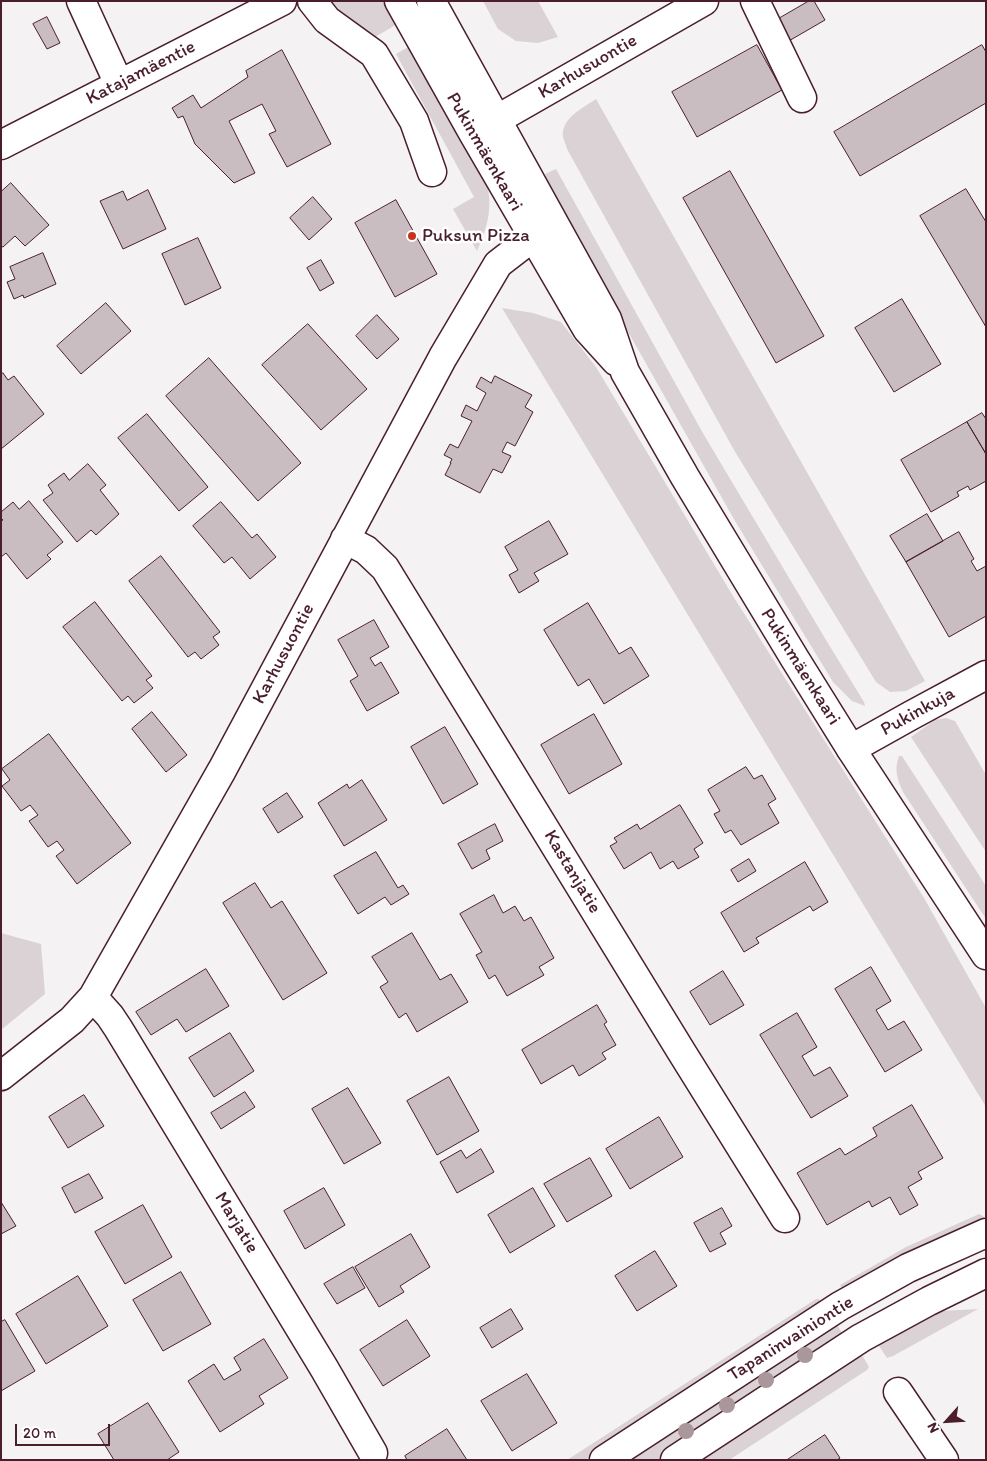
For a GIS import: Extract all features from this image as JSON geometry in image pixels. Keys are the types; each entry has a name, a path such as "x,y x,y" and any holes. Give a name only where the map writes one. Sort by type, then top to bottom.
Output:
{"street":[{"path":"81,1 119,84"},
{"name":"Katajamäentie","path":"1,145 282,1"},
{"path":"312,1 327,20 374,54 414,121 432,172"},
{"name":"Pukinmäenkaari","path":"399,1 473,133 607,318 625,372 727,547 851,749 986,954"},
{"name":"Pukinmäenkaari","path":"431,1 497,119 544,231"},
{"name":"Karhusuontie","path":"473,133 704,1"},
{"path":"755,1 802,98"},
{"name":"Karhusuontie","path":"1,1076 72,1020 93,997 222,770 438,366 498,264 544,231"},
{"name":"Kastanjatie","path":"345,539 366,550 385,568 681,1052 785,1218"},
{"name":"Pukinkuja","path":"851,749 986,675"},
{"name":"Marjatie","path":"93,997 118,1028 324,1368 373,1453"},
{"name":"Tapaninvainiontie","path":"604,1460 840,1306 908,1268 986,1233"},
{"name":"Tapaninvainiontie","path":"675,1460 861,1338 986,1272"},
{"path":"898,1392 944,1460"}],"shaded area":[{"path":"330,1 382,1 393,12 399,23 375,37 336,11"},
{"path":"483,1 538,1 558,37 538,43 516,41 498,29"},
{"path":"412,45 487,184 489,193 488,218 477,251 453,209 474,197 396,54"},
{"path":"596,99 925,681 906,691 890,692 876,682 734,450 567,149 563,137 565,124 574,114"},
{"path":"556,169 704,435 865,706 852,701 833,682 735,521 566,222 549,187 545,174"},
{"path":"502,308 533,313 561,322 596,367 733,596 924,898 986,1008 986,1107"},
{"path":"946,718 955,721 986,775 986,852 911,737 935,720"},
{"path":"899,756 902,756 986,886 986,919 903,792 897,774"},
{"path":"1,933 41,944 45,994 1,1030"},
{"path":"979,1214 986,1220 844,1291 840,1285 906,1247"},
{"path":"816,1299 819,1299 823,1305 585,1460 567,1460"},
{"path":"978,1309 893,1356 887,1358 879,1346 940,1311"},
{"path":"836,1323 845,1338 657,1460 625,1460"},
{"path":"859,1354 862,1355 869,1367 867,1370 729,1460 695,1460"}],"building":[{"path":"809,1 814,1 825,20 787,42 775,21"},
{"path":"47,17 60,43 47,49 33,24"},
{"path":"757,45 782,90 697,137 672,92"},
{"path":"982,45 986,52 986,103 860,176 834,132"},
{"path":"282,50 331,144 287,167 269,134 276,131 262,104 229,121 255,173 234,183 195,144 183,116 178,118 172,108 193,95 201,108 248,77 246,71"},
{"path":"730,171 824,336 776,363 683,198"},
{"path":"11,183 49,225 25,246 15,236 3,247 1,246 1,192"},
{"path":"966,189 986,222 986,327 920,216"},
{"path":"148,190 166,229 123,249 100,201 123,191 127,200"},
{"path":"313,197 332,219 309,240 290,218"},
{"path":"396,200 437,274 395,297 355,223"},
{"path":"198,238 221,288 185,305 162,254"},
{"path":"43,253 56,284 24,298 23,295 14,299 7,282 15,279 10,267"},
{"path":"321,260 334,283 320,291 307,268"},
{"path":"902,299 941,364 894,392 855,328"},
{"path":"106,303 131,331 81,374 57,346"},
{"path":"377,315 399,339 377,359 356,336"},
{"path":"308,324 367,389 321,430 262,365"},
{"path":"209,358 301,463 258,501 166,396"},
{"path":"3,373 8,380 14,376 44,414 1,449 1,375"},
{"path":"495,376 532,395 525,407 533,412 515,446 507,442 502,452 511,456 502,473 493,469 480,493 445,475 452,459 444,455 450,444 458,448 472,421 461,416 466,405 477,411 486,393 476,387 481,377 491,383"},
{"path":"982,413 986,419 986,454 967,422"},
{"path":"147,414 208,487 179,511 118,438"},
{"path":"967,422 986,454 986,481 970,490 968,486 957,492 959,496 931,512 901,460"},
{"path":"88,464 106,485 100,490 119,514 96,535 91,530 77,542 43,500 53,493 48,485 64,473 69,480"},
{"path":"29,501 63,542 47,555 51,559 27,579 6,553 1,557 1,521 3,520 1,512 13,502 19,509"},
{"path":"221,502 252,538 257,534 276,557 250,579 232,557 224,563 193,526"},
{"path":"927,514 943,541 906,562 890,536"},
{"path":"549,521 568,554 534,573 539,581 519,593 509,575 518,570 505,547"},
{"path":"959,532 974,559 971,561 977,571 986,566 986,616 949,637 906,562"},
{"path":"161,556 220,632 213,637 219,645 201,659 195,652 188,657 129,581"},
{"path":"95,602 152,676 146,680 153,688 134,703 128,696 122,701 63,627"},
{"path":"588,603 619,654 631,647 649,676 604,704 589,679 578,686 544,630"},
{"path":"374,620 389,647 370,658 375,666 381,662 399,693 367,711 350,681 358,676 338,640"},
{"path":"152,712 187,755 166,772 132,729"},
{"path":"594,714 622,764 569,794 541,745"},
{"path":"445,727 478,784 443,804 411,747"},
{"path":"49,734 131,843 77,884 56,856 64,850 57,841 48,847 29,821 38,815 30,805 21,811 2,786 10,780 2,769"},
{"path":"746,767 754,779 762,775 776,799 768,804 779,823 741,845 731,830 725,833 714,814 720,811 708,790"},
{"path":"362,780 387,820 344,846 318,803 347,784 349,788"},
{"path":"287,793 303,817 278,833 263,809"},
{"path":"680,805 703,843 694,849 699,857 678,869 673,861 660,869 651,852 624,869 610,846 617,842 614,838 637,824 640,829"},
{"path":"495,824 503,841 486,850 490,859 472,869 458,844"},
{"path":"376,852 398,888 403,885 409,894 391,905 385,897 358,914 334,876"},
{"path":"749,859 756,871 738,882 731,870"},
{"path":"805,862 828,902 813,911 810,906 756,938 759,943 744,952 721,913"},
{"path":"255,883 271,908 282,901 327,973 283,1000 223,903"},
{"path":"494,895 503,913 515,906 524,921 531,917 554,958 539,967 544,975 507,996 495,975 489,979 476,955 482,952 460,914"},
{"path":"412,933 440,980 451,974 468,1002 417,1032 406,1013 399,1018 380,987 388,982 372,957"},
{"path":"871,967 891,1001 876,1010 888,1030 904,1021 922,1050 885,1072 835,989"},
{"path":"206,969 229,1006 186,1032 177,1019 151,1035 136,1012"},
{"path":"723,971 744,1005 710,1025 690,992"},
{"path":"597,1005 607,1022 604,1024 616,1045 602,1053 606,1059 579,1076 573,1065 541,1084 522,1050"},
{"path":"797,1013 817,1047 802,1056 814,1076 830,1067 848,1096 811,1118 760,1035"},
{"path":"230,1033 254,1071 214,1097 189,1058"},
{"path":"449,1077 479,1131 437,1155 407,1101"},
{"path":"348,1088 381,1143 344,1164 312,1109"},
{"path":"245,1092 255,1107 221,1129 211,1113"},
{"path":"84,1095 104,1126 68,1148 49,1117"},
{"path":"912,1105 943,1158 918,1172 922,1179 908,1187 918,1205 900,1215 890,1197 872,1207 869,1201 827,1225 797,1173 840,1148 845,1155 877,1136 873,1128"},
{"path":"659,1117 683,1157 630,1189 606,1149"},
{"path":"481,1149 494,1172 457,1193 440,1162 461,1150 466,1158"},
{"path":"590,1158 612,1196 567,1222 544,1184"},
{"path":"89,1174 103,1198 75,1213 62,1188"},
{"path":"324,1188 345,1225 305,1249 284,1211"},
{"path":"533,1188 555,1226 510,1253 488,1215"},
{"path":"1,1202 16,1226 1,1234"},
{"path":"143,1205 172,1257 125,1284 95,1232"},
{"path":"722,1208 732,1226 720,1233 726,1244 710,1252 694,1223"},
{"path":"411,1234 430,1267 400,1286 404,1292 379,1307 355,1267"},
{"path":"655,1251 677,1286 637,1311 615,1276"},
{"path":"353,1267 365,1288 337,1304 324,1284"},
{"path":"181,1272 211,1324 163,1351 133,1300"},
{"path":"78,1276 108,1326 46,1364 16,1314"},
{"path":"511,1309 523,1329 492,1348 480,1328"},
{"path":"5,1320 35,1371 1,1391 1,1322"},
{"path":"407,1320 430,1356 383,1386 360,1350"},
{"path":"264,1339 288,1378 259,1396 264,1404 220,1432 188,1381 214,1364 224,1380 241,1370 234,1358"},
{"path":"527,1374 557,1423 512,1451 481,1401"},
{"path":"148,1403 179,1452 167,1460 114,1460 98,1434"},
{"path":"447,1429 467,1460 407,1460 405,1456"},
{"path":"825,1435 840,1458 837,1460 787,1460"}],"place":[{"name":"Puksun Pizza","path":"412,236"}]}
